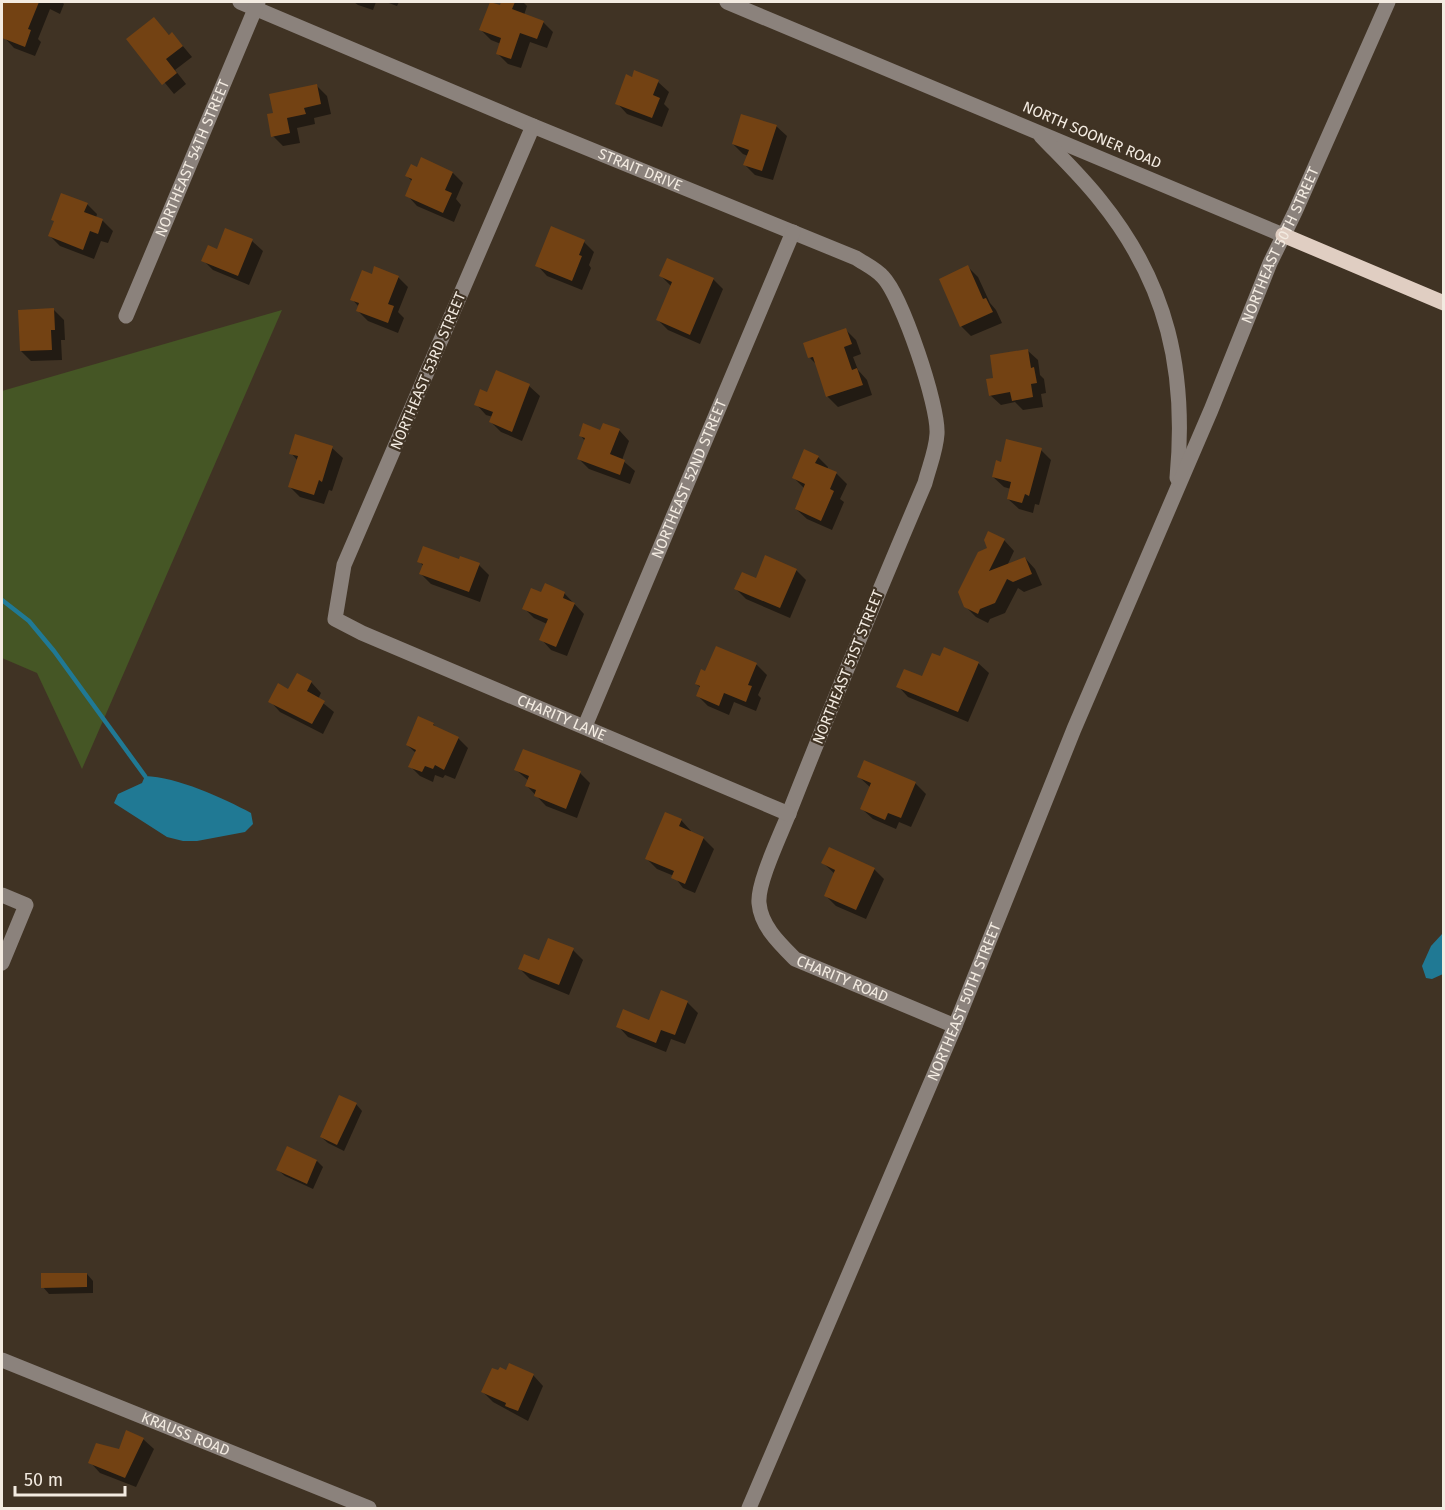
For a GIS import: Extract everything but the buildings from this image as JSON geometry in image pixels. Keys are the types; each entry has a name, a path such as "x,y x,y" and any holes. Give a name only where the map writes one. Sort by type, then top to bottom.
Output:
{"main road":[{"name":"NORTH SOONER ROAD","path":"1283,235 1443,303"}],"street":[{"name":"NORTH SOONER ROAD","path":"727,2 1283,235"},
{"name":"NORTHEAST 50TH STREET","path":"749,1509 955,1026 1074,729 1176,493 1270,263 1389,2"},
{"name":"STRAIT DRIVE","path":"251,4 533,126 856,258 883,277 892,289 905,317 932,399 937,433"},
{"name":"NORTHEAST 54TH STREET","path":"126,316 251,4"},
{"name":"NORTHEAST 53RD STREET","path":"334,619 344,565 533,126"},
{"name":"NORTHEAST 50TH STREET","path":"1036,131 1091,189 1118,224 1149,276 1164,313 1175,360 1180,402 1176,493"},
{"name":"NORTHEAST 52ND STREET","path":"585,726 793,232"},
{"name":"NORTHEAST 51ST STREET","path":"758,900 762,882 836,694 925,483 937,433"},
{"name":"CHARITY LANE","path":"334,619 362,633 789,814"},
{"path":"2,895 26,905 2,963"},
{"name":"CHARITY ROAD","path":"758,900 762,919 779,943 795,959 955,1026"},
{"name":"KRAUSS ROAD","path":"2,1360 369,1509"}],"green space":[{"path":"282,310 82,769 37,673 2,658 2,391"}],"water":[{"path":"145,776 171,780 214,795 251,813 253,824 245,832 197,841 183,841 167,837 114,803 118,794 142,783"},
{"path":"1443,933 1443,974 1432,979 1426,978 1422,966 1431,946"}],"waterway":[{"path":"2,600 29,621 54,651 145,776"}]}
